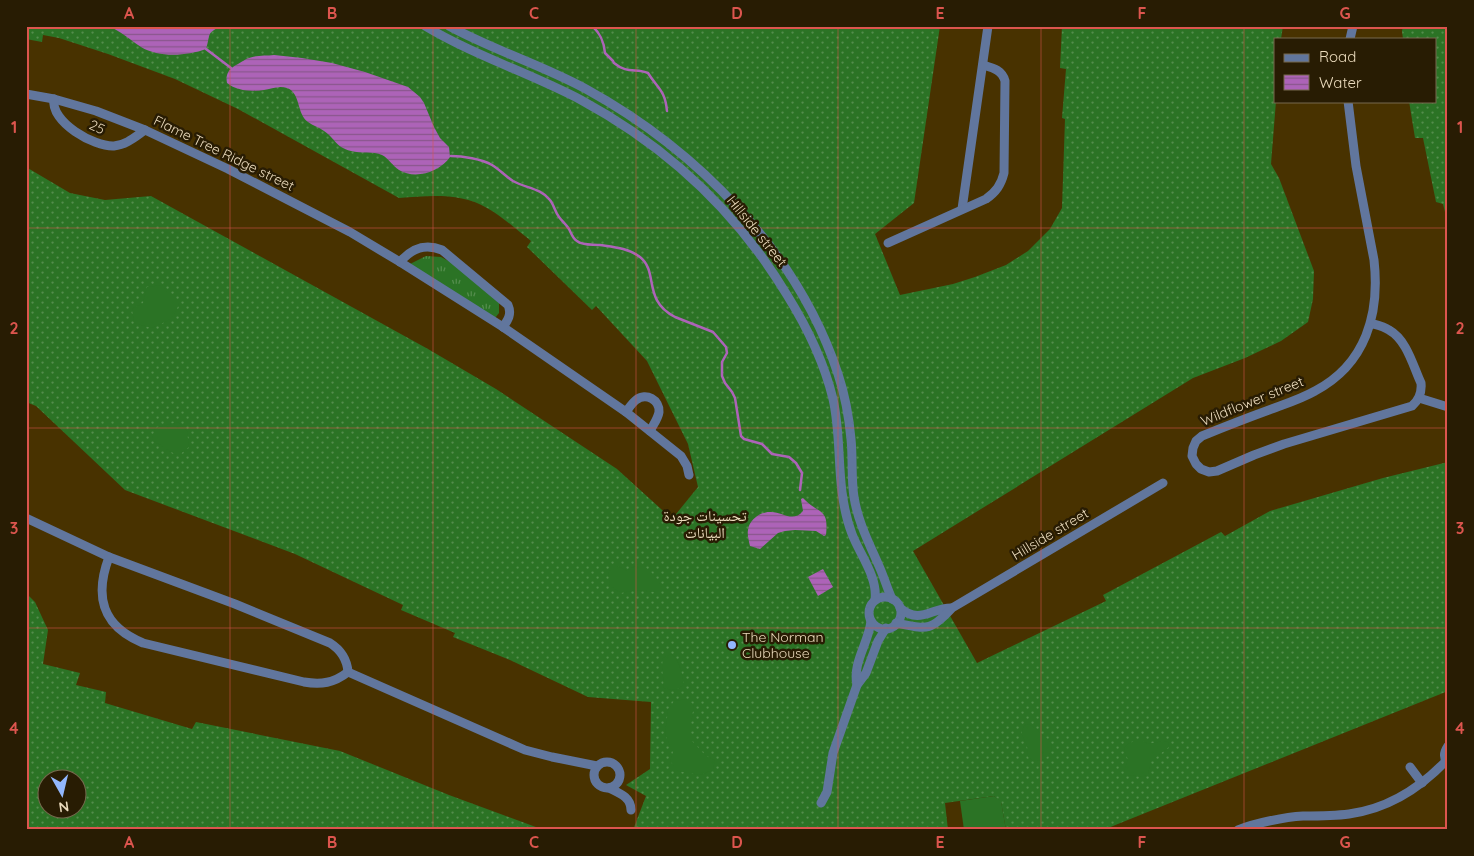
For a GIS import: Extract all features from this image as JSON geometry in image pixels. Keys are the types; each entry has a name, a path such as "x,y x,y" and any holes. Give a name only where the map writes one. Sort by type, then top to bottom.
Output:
{"street":[{"name":"Hillside street","path":"425,26 476,53 575,97 638,135 676,164 711,196 768,264 802,318 827,378 837,420 842,491 846,515 852,535 874,584 875,600 869,608 871,621 869,633 856,670 857,685"},
{"name":"Hillside street","path":"449,26 495,49 572,82 623,111 645,125 686,157 742,212 777,257 799,290 817,323 838,374 849,422 852,456 851,476 856,506 865,536 892,599 900,608 911,615 925,615 944,608 951,608"},
{"path":"962,209 988,26"},
{"path":"888,243 991,195 1000,186 1004,173 1005,81 999,71 983,65"},
{"name":"Flame Tree Ridge street","path":"26,94 54,99 96,111 145,130 228,169 350,232 503,327 626,412 683,459 689,475"},
{"name":"25","path":"54,99 54,109 60,118 79,133 99,144 119,145 131,140 145,130"},
{"name":"Wildflower street","path":"1348,102 1356,166 1374,260 1376,291 1370,323 1357,352 1337,376 1316,391 1202,436 1192,448 1192,456 1201,469 1209,472 1217,471 1284,444 1407,409 1416,403 1419,398"},
{"path":"400,262 407,254 418,248 430,247 442,250 508,305 510,309 509,318 503,327"},
{"path":"768,264 777,257"},
{"path":"1370,323 1390,330 1402,342 1420,383 1419,398 1448,407"},
{"path":"626,412 638,398 646,396 654,399 658,406 659,414 650,431"},
{"name":"Hillside street","path":"896,623 928,628 945,616 951,608 1163,483"},
{"path":"26,518 109,557 235,604 330,644 340,650 348,666 348,672"},
{"path":"109,557 102,580 103,602 109,616 118,628 129,637 143,643 304,682 328,683 348,672"},
{"path":"875,600 883,597 892,599"},
{"path":"821,803 827,792 833,754 857,685 866,673 878,641 886,628 896,623 899,619 900,608"},
{"path":"920,628 918,621 925,615 933,619 934,624"},
{"path":"871,621 878,627 886,628"},
{"path":"348,672 525,750 552,758 598,766"},
{"path":"1238,830 1294,817 1362,812 1394,800 1422,783 1447,762 1444,753 1448,746"},
{"path":"605,762 613,764 619,770 620,775 618,783 609,788 602,788 596,782 594,774 598,766 605,762"},
{"path":"1410,767 1422,783"},
{"path":"609,788 629,800 631,810"}],"green space":[{"path":"26,26 940,26 914,203 875,234 900,295 953,284 1006,265 1028,251 1050,229 1062,208 1065,119 1062,118 1066,69 1060,68 1062,26 1283,26 1281,38 1274,38 1274,102 1276,102 1271,164 1279,178 1314,271 1313,299 1308,322 1281,341 1245,358 1193,378 913,551 977,663 1106,601 1103,595 1221,532 1225,536 1270,511 1383,478 1448,462 1448,691 1103,830 1006,830 1001,802 994,796 945,803 948,830 633,830 646,796 626,785 650,769 651,702 588,697 510,660 453,637 455,633 401,610 403,605 295,554 125,490 36,406 26,402 26,167 70,193 105,200 151,196 428,349 496,389 617,469 672,519 698,487 688,444 647,361 596,306 592,310 527,247 531,241 487,208 466,199 455,197 399,198 238,109 175,79 59,38 43,35 42,42 26,39"},
{"path":"1403,26 1448,26 1448,224 1443,204 1436,202 1423,138 1415,138 1409,102 1436,102 1436,38 1403,38"},
{"path":"426,256 441,257 458,266 499,303 499,313 495,318 408,265"},
{"path":"162,285 179,303 175,313 162,324 152,328 134,323 132,309 143,303 147,287"},
{"path":"178,422 187,431 189,447 178,456 152,440 155,428"},
{"path":"640,563 652,573 662,587 656,592 637,590 621,593 610,586 608,572 616,565 627,571"},
{"path":"26,593 35,602 48,630 43,664 80,673 76,685 106,692 105,703 192,729 196,722 340,751 449,795 544,830 26,830"},
{"path":"671,654 679,664 684,684 675,690 664,688 663,658"},
{"path":"687,699 694,705 691,740 706,756 715,760 713,770 700,775 678,771 670,761 673,752 665,734 668,710 674,701"},
{"path":"1027,724 1036,728 1051,744 1052,748 1044,759 1036,761 1028,757 1027,745 1022,733 1024,726"},
{"path":"1134,741 1143,741 1148,744 1168,742 1169,747 1151,761 1148,774 1143,777 1128,775 1124,772 1128,760 1124,748"},
{"path":"994,796 1001,801 1006,830 964,830 960,801"}],"water":[{"path":"108,26 221,26 209,35 206,49 173,55 148,51"},
{"path":"274,55 332,63 408,87 424,103 440,138 449,147 450,157 440,167 427,173 405,173 382,155 355,152 339,145 328,134 304,118 297,99 287,88 278,87 250,91 235,88 227,83 227,74 230,69 246,59"},
{"path":"803,498 824,515 827,526 826,535 824,536 816,531 785,531 778,533 760,549 750,546 748,530 756,517 767,512 795,516 803,511 801,499"},
{"path":"823,569 833,587 818,596 808,577"}],"waterway":[{"path":"592,26 602,38 605,53 614,63 627,70 648,73 663,94 667,111"},
{"path":"206,49 231,68"},
{"path":"451,156 472,158 488,163 513,181 542,193 553,204 558,215 568,227 574,239 579,243 620,248 640,257 646,263 649,270 658,303 675,317 713,332 726,347 727,353 722,362 722,376 735,398 741,436 744,439 762,444 772,454 789,457 796,463 802,473 800,490"}],"place":[{"name":"The Norman Clubhouse","path":"732,645"}],"district":[{"name":"تحسينات جودة البيانات","path":"705,524"}]}
